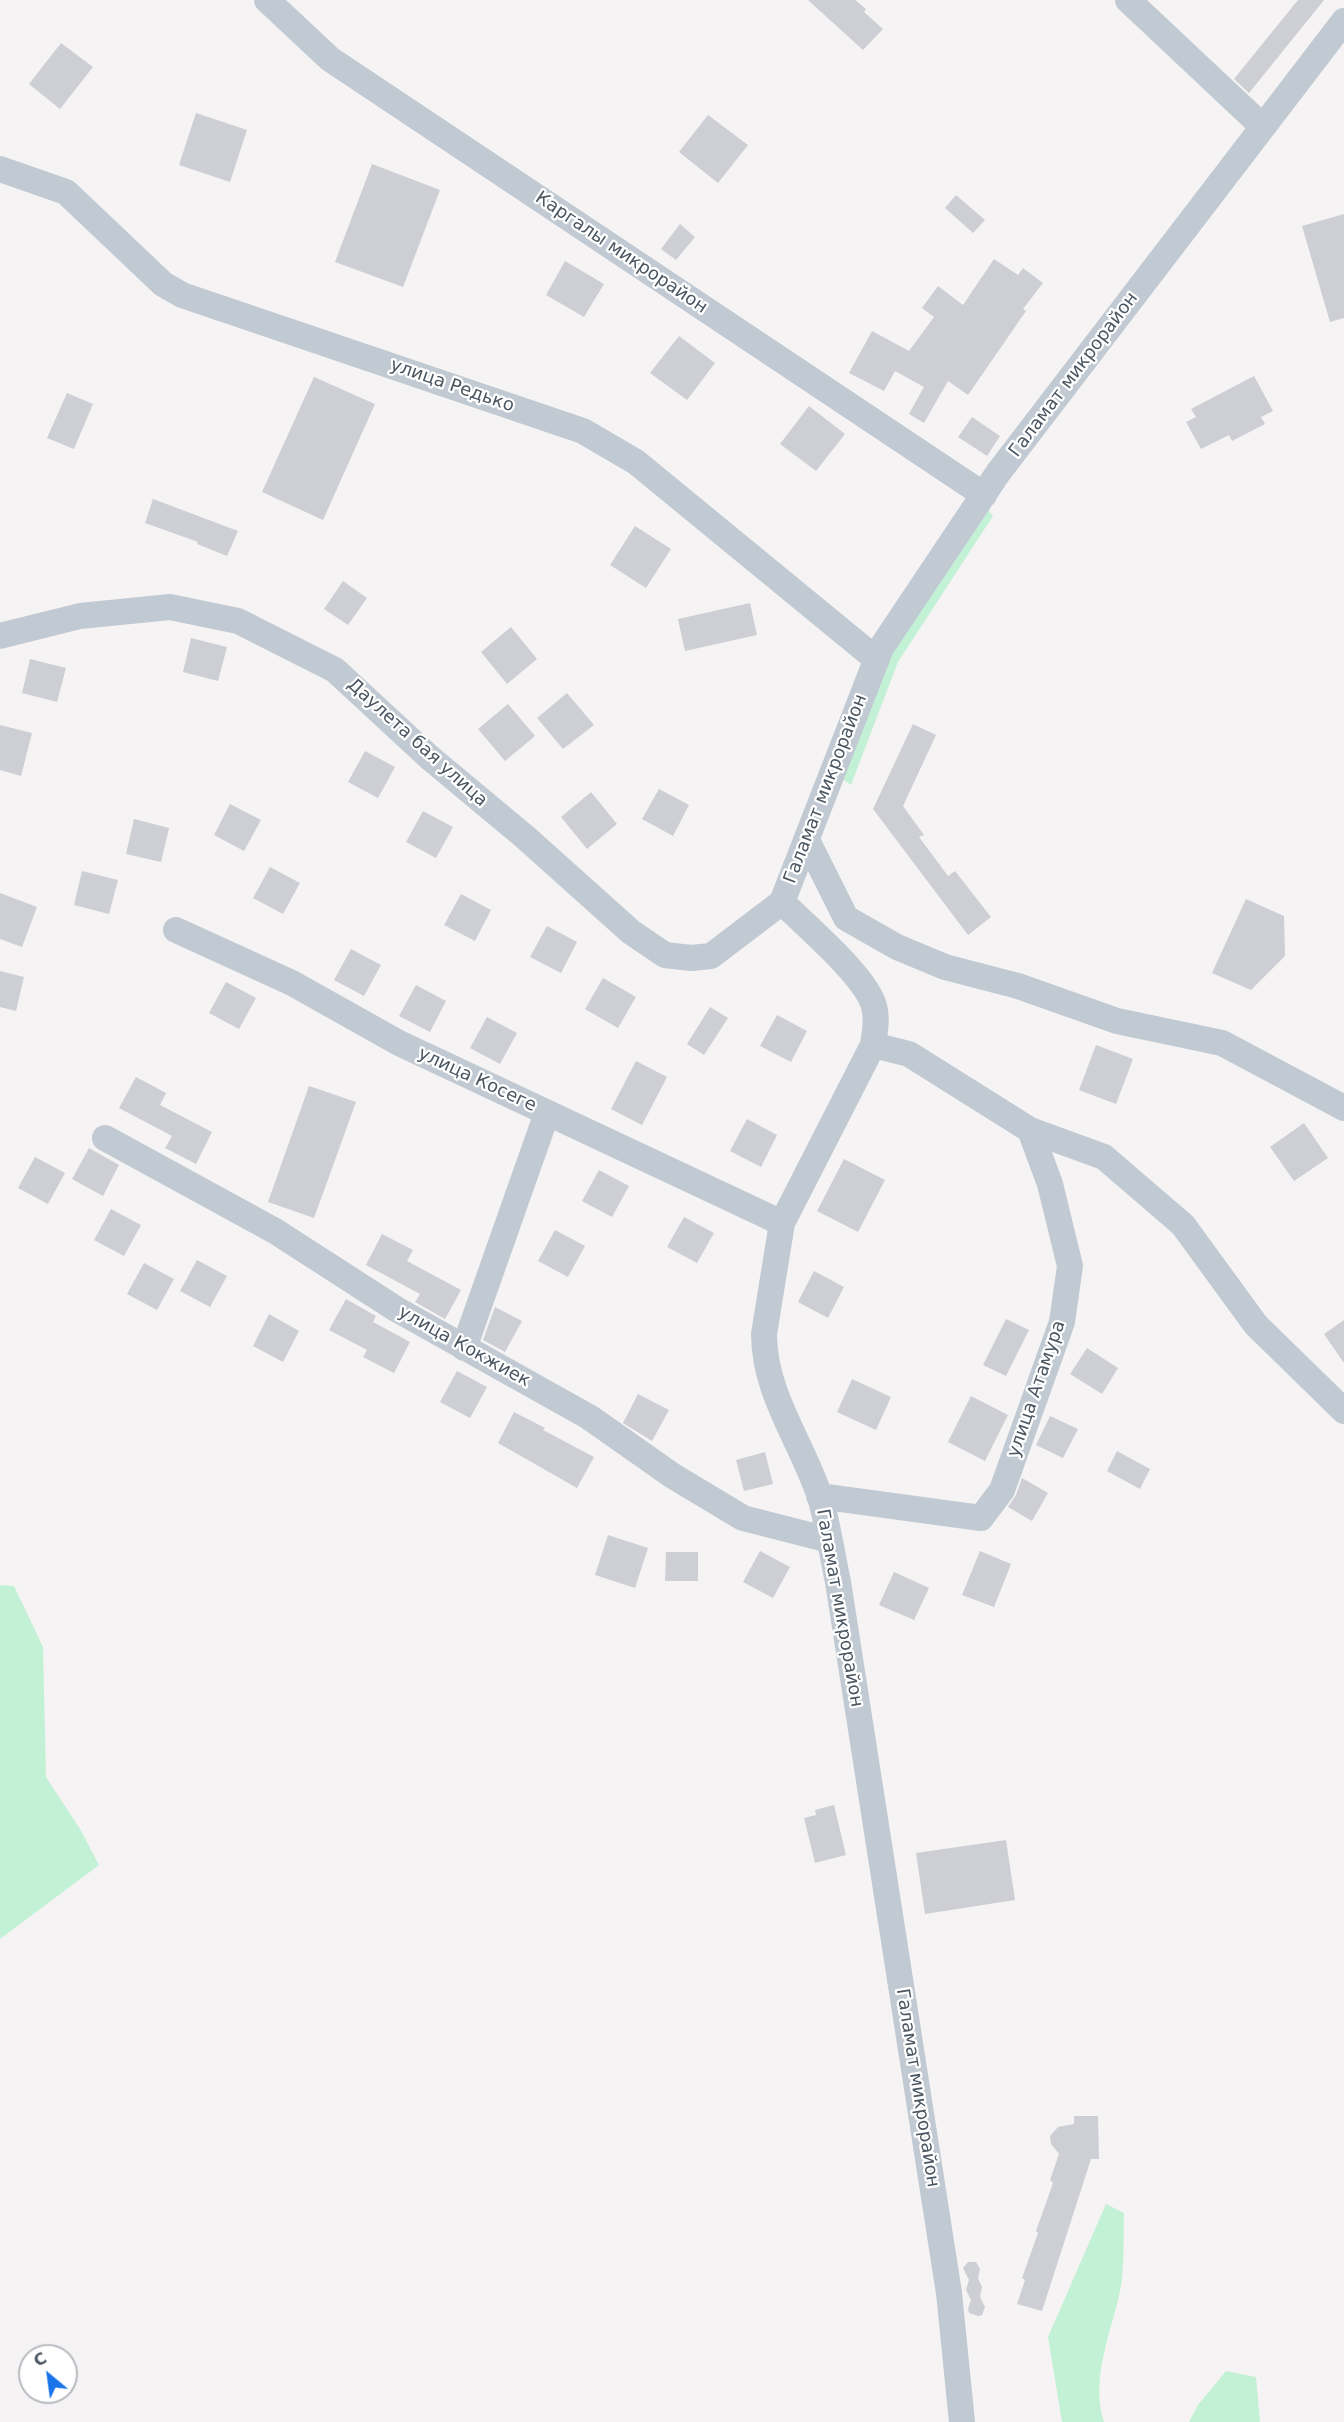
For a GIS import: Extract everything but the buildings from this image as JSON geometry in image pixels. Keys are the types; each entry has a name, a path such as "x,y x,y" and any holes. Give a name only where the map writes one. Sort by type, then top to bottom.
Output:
{"street":[{"name":"Каргалы микрорайон","path":"267,0 330,59 984,495"},
{"path":"1128,0 1263,127"},
{"name":"Галамат микрорайон","path":"962,2422 949,2293 929,2156 889,1919 838,1582 819,1496 775,1393 764,1351 764,1334 782,1223 873,1045 876,1021 873,1004 866,989 782,902 881,648 998,473 1344,21"},
{"name":"улица Редько","path":"0,168 66,192 162,284 182,295 583,431 636,462 876,659"},
{"name":"Даулета бая улица","path":"0,636 81,616 170,607 238,621 335,670 429,757 525,837 631,932 665,955 691,958 711,956 782,902"},
{"path":"807,840 846,918 897,947 945,967 1018,986 1117,1021 1222,1043 1344,1108"},
{"name":"улица Косеге","path":"176,930 292,983 399,1043 782,1223"},
{"path":"873,1045 909,1054 1030,1130 1104,1157 1183,1225 1256,1325 1344,1411"},
{"path":"464,1348 547,1113"},
{"name":"улица Атамура","path":"819,1496 981,1518 1002,1490 1062,1322 1070,1266 1050,1184 1030,1130"},
{"name":"улица Кокжиек","path":"105,1138 275,1231 396,1309 589,1417 673,1476 743,1518 829,1540"}],"green space":[{"path":"982,503 993,516 898,662 851,785 841,778 885,654"},
{"path":"0,1585 14,1586 43,1647 46,1777 80,1829 99,1865 0,1939"},
{"path":"1106,2204 1124,2213 1122,2282 1103,2356 1099,2389 1104,2422 1062,2422 1048,2337"},
{"path":"1226,2371 1256,2377 1260,2422 1189,2422 1198,2405"}]}
